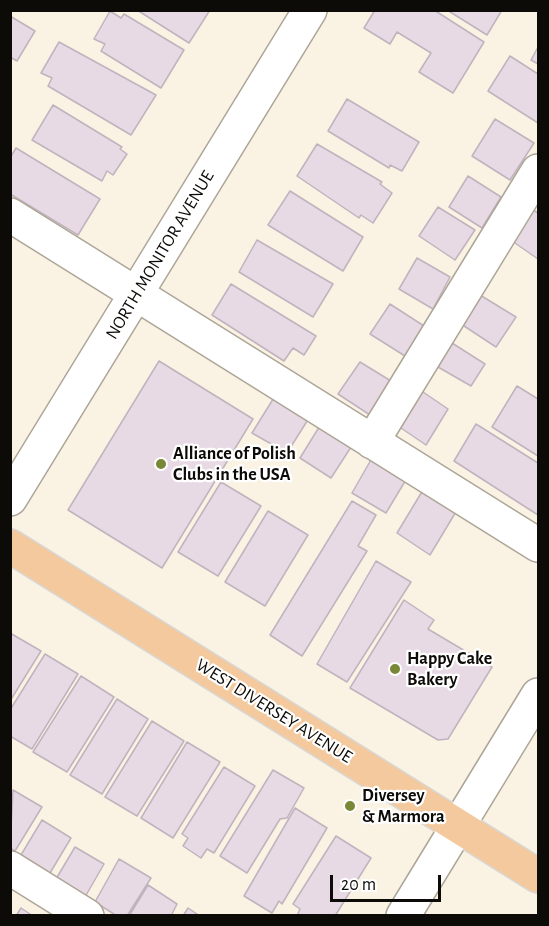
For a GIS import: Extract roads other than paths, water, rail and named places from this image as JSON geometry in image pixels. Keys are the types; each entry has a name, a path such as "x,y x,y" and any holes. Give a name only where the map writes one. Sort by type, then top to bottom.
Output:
{"main road":[{"name":"WEST DIVERSEY AVENUE","path":"10,546 538,876"}],"street":[{"name":"NORTH MONITOR AVENUE","path":"10,499 310,10"},
{"path":"372,442 538,171"},
{"path":"10,215 538,545"},
{"path":"404,915 538,695"},
{"path":"10,868 80,914"}],"place":[{"name":"Alliance of Polish Clubs in the USA","path":"161,464"},
{"name":"Happy Cake Bakery","path":"395,669"},
{"name":"Diversey & Marmora","path":"350,806"}]}
